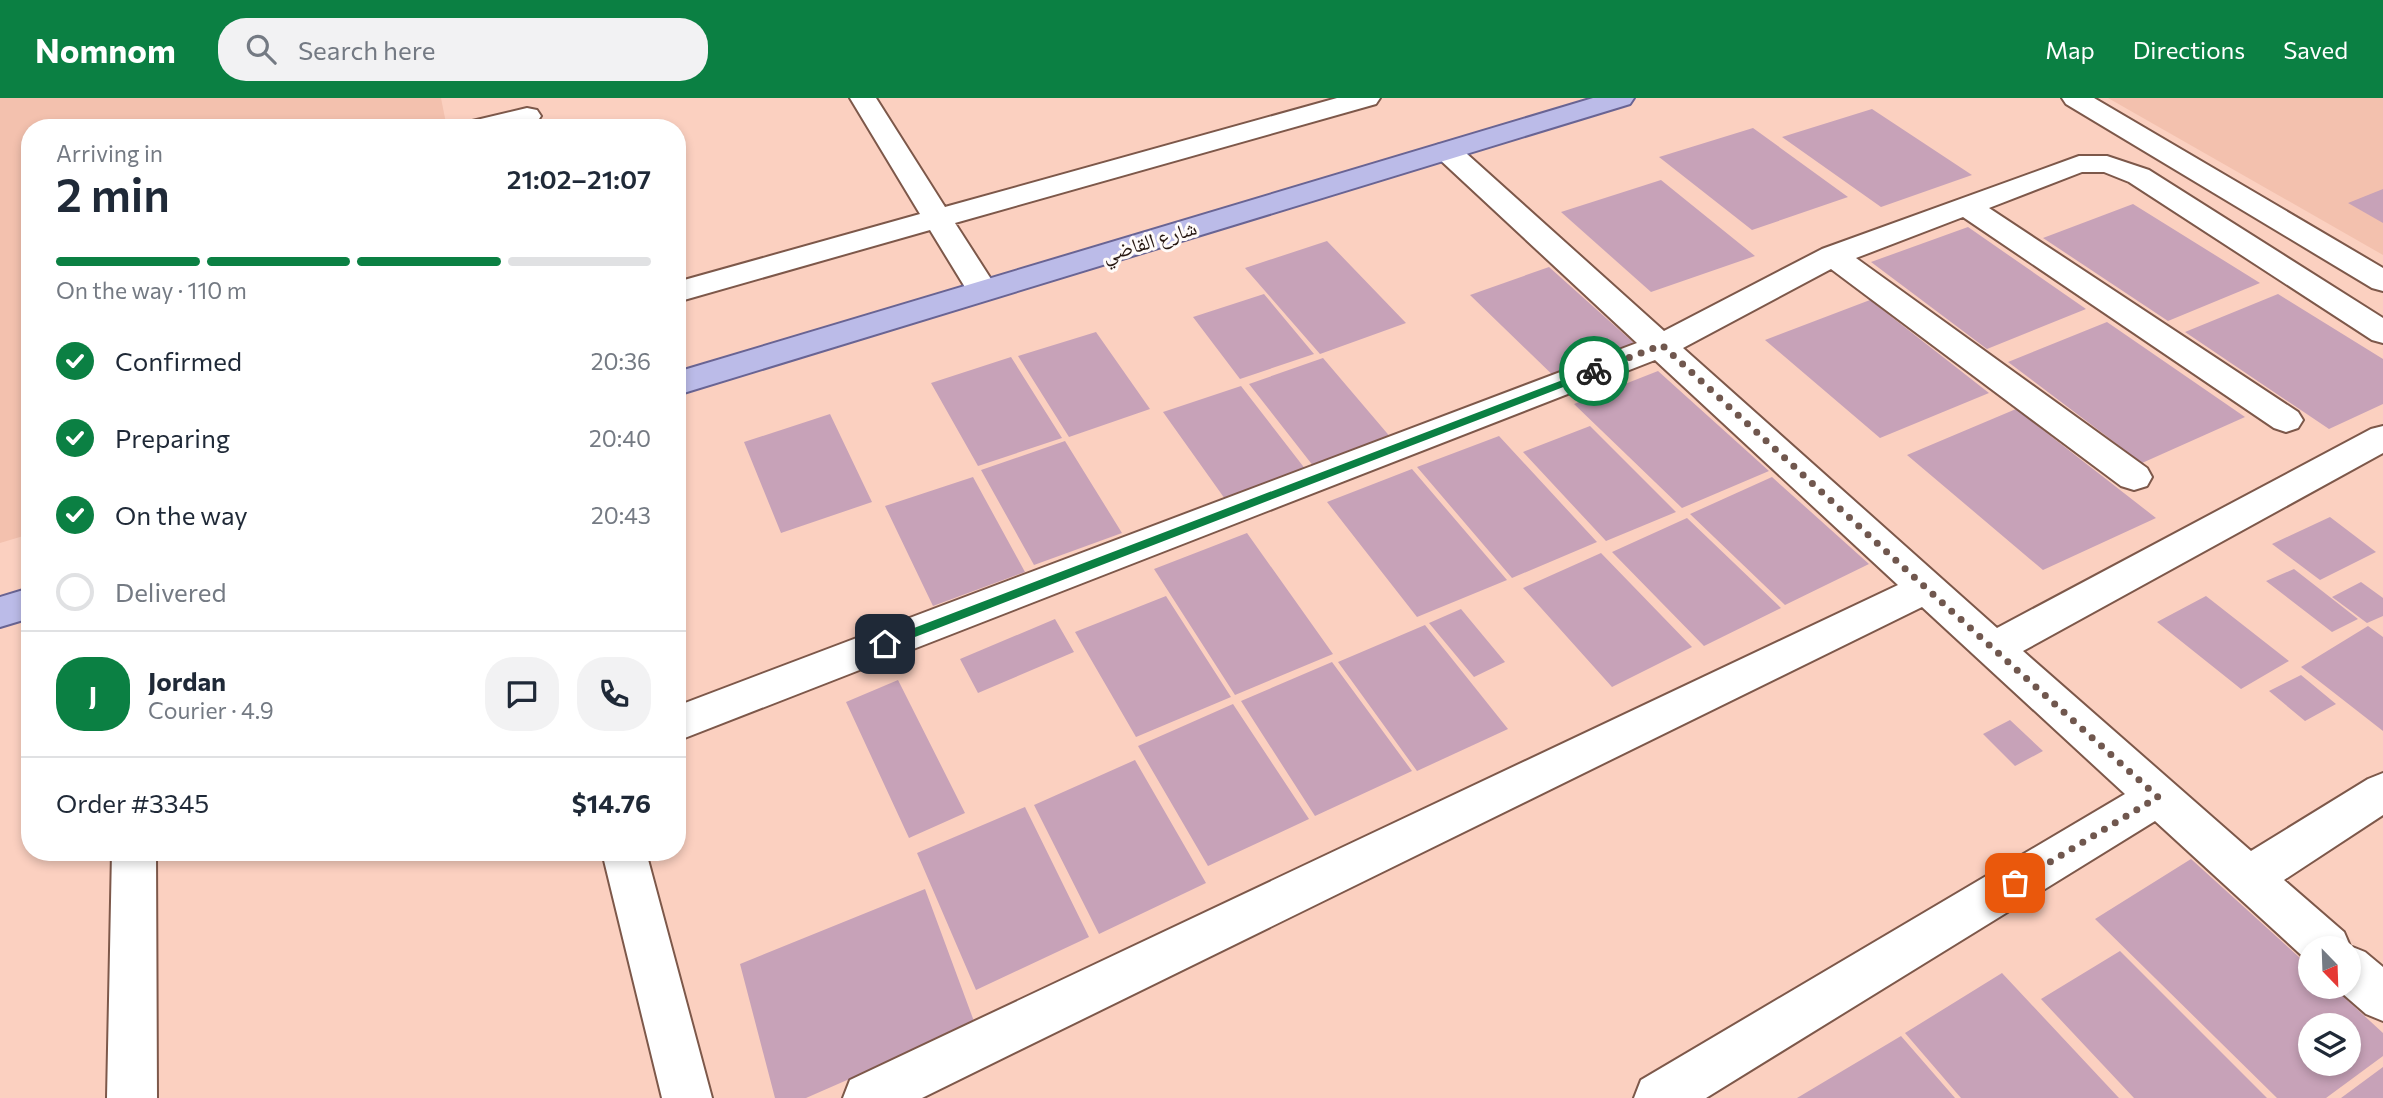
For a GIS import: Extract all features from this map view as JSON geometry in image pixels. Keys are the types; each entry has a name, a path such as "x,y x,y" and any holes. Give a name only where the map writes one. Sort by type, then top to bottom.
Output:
{"main road":[{"name":"شارع القاضي","path":"686,381 1621,98"},
{"path":"0,612 21,606"}],"street":[{"path":"863,98 982,290"},
{"path":"686,289 1367,98"},
{"path":"2075,98 2383,281"},
{"path":"510,119 527,114"},
{"path":"1447,151 1993,649 2313,936"},
{"path":"686,721 1662,345 1833,256 2079,164 2107,164 2139,176 2383,333"},
{"path":"1966,206 2286,420"},
{"path":"1833,256 2134,477"},
{"path":"1993,649 2383,438"},
{"path":"868,1098 1926,588"},
{"path":"2248,878 2383,792"},
{"path":"1659,1098 2158,797"},
{"path":"132,1098 134,861"},
{"path":"626,861 687,1098"},
{"path":"2361,979 2383,998"}],"shaded area":[{"path":"0,98 441,98 445,119 21,119 21,537 0,543"},
{"path":"2108,98 2383,98 2383,255"}],"building":[{"path":"1872,109 1972,175 1881,207 1782,137"},
{"path":"1753,128 1848,197 1752,230 1659,157"},
{"path":"1661,180 1755,256 1651,292 1561,212"},
{"path":"2383,189 2383,223 2348,203"},
{"path":"2133,204 2260,283 2168,321 2043,238"},
{"path":"1968,227 2086,309 1987,349 1871,262"},
{"path":"1327,241 1406,323 1320,354 1245,268"},
{"path":"1549,267 1644,352 1562,384 1470,295"},
{"path":"1264,294 1314,354 1240,379 1193,317"},
{"path":"2278,294 2383,359 2383,404 2329,429 2185,332"},
{"path":"1870,300 1989,393 1880,438 1765,340"},
{"path":"2107,322 2245,417 2142,463 2008,362"},
{"path":"1096,332 1150,409 1069,437 1018,356"},
{"path":"1011,357 1062,438 978,466 931,383"},
{"path":"1323,358 1392,439 1314,467 1249,384"},
{"path":"1658,371 1769,471 1682,508 1574,404"},
{"path":"1241,386 1306,470 1225,499 1163,412"},
{"path":"2016,409 2156,518 2043,570 1907,455"},
{"path":"830,414 872,502 781,533 744,442"},
{"path":"1590,426 1676,512 1606,541 1523,452"},
{"path":"1499,436 1597,542 1512,578 1417,467"},
{"path":"1065,441 1122,533 1034,565 981,470"},
{"path":"1412,469 1507,580 1417,617 1327,502"},
{"path":"973,477 1025,572 933,606 885,506"},
{"path":"1772,477 1869,564 1785,605 1690,514"},
{"path":"2330,517 2376,552 2320,580 2272,544"},
{"path":"1687,518 1781,608 1704,646 1612,552"},
{"path":"1247,533 1333,654 1235,695 1154,569"},
{"path":"1601,553 1692,647 1612,687 1523,588"},
{"path":"2294,569 2358,619 2332,632 2266,581"},
{"path":"2361,582 2383,598 2383,616 2367,623 2332,597"},
{"path":"1166,596 1231,697 1136,737 1075,632"},
{"path":"2206,596 2289,661 2241,689 2157,622"},
{"path":"1461,609 1505,662 1474,677 1429,623"},
{"path":"1055,619 1074,652 978,693 960,659"},
{"path":"1425,625 1508,729 1417,771 1338,662"},
{"path":"2368,626 2383,637 2383,731 2301,667"},
{"path":"1332,662 1412,771 1315,816 1241,701"},
{"path":"2301,675 2336,704 2305,721 2269,691"},
{"path":"898,680 965,813 909,838 846,702"},
{"path":"1233,704 1309,819 1208,866 1138,746"},
{"path":"2010,720 2043,751 2015,766 1983,734"},
{"path":"1135,760 1206,883 1099,934 1034,805"},
{"path":"1025,807 1089,937 976,990 917,853"},
{"path":"2191,859 2298,956 2298,999 2346,999 2383,1033 2383,1056 2361,1072 2361,1013 2298,1013 2298,1076 2356,1076 2326,1098 2277,1098 2095,919"},
{"path":"925,889 975,1024 806,1098 775,1098 740,964"},
{"path":"2120,951 2267,1098 2134,1098 2041,999"},
{"path":"2002,973 2119,1098 1961,1098 1905,1033"},
{"path":"1901,1036 1955,1098 1797,1098"},
{"path":"2383,1067 2383,1098 2341,1098"}],"way so far":[{"path":"1594,371 1662,345 2158,797 2015,883"}],"route":[{"path":"885,644 1594,371"}]}
